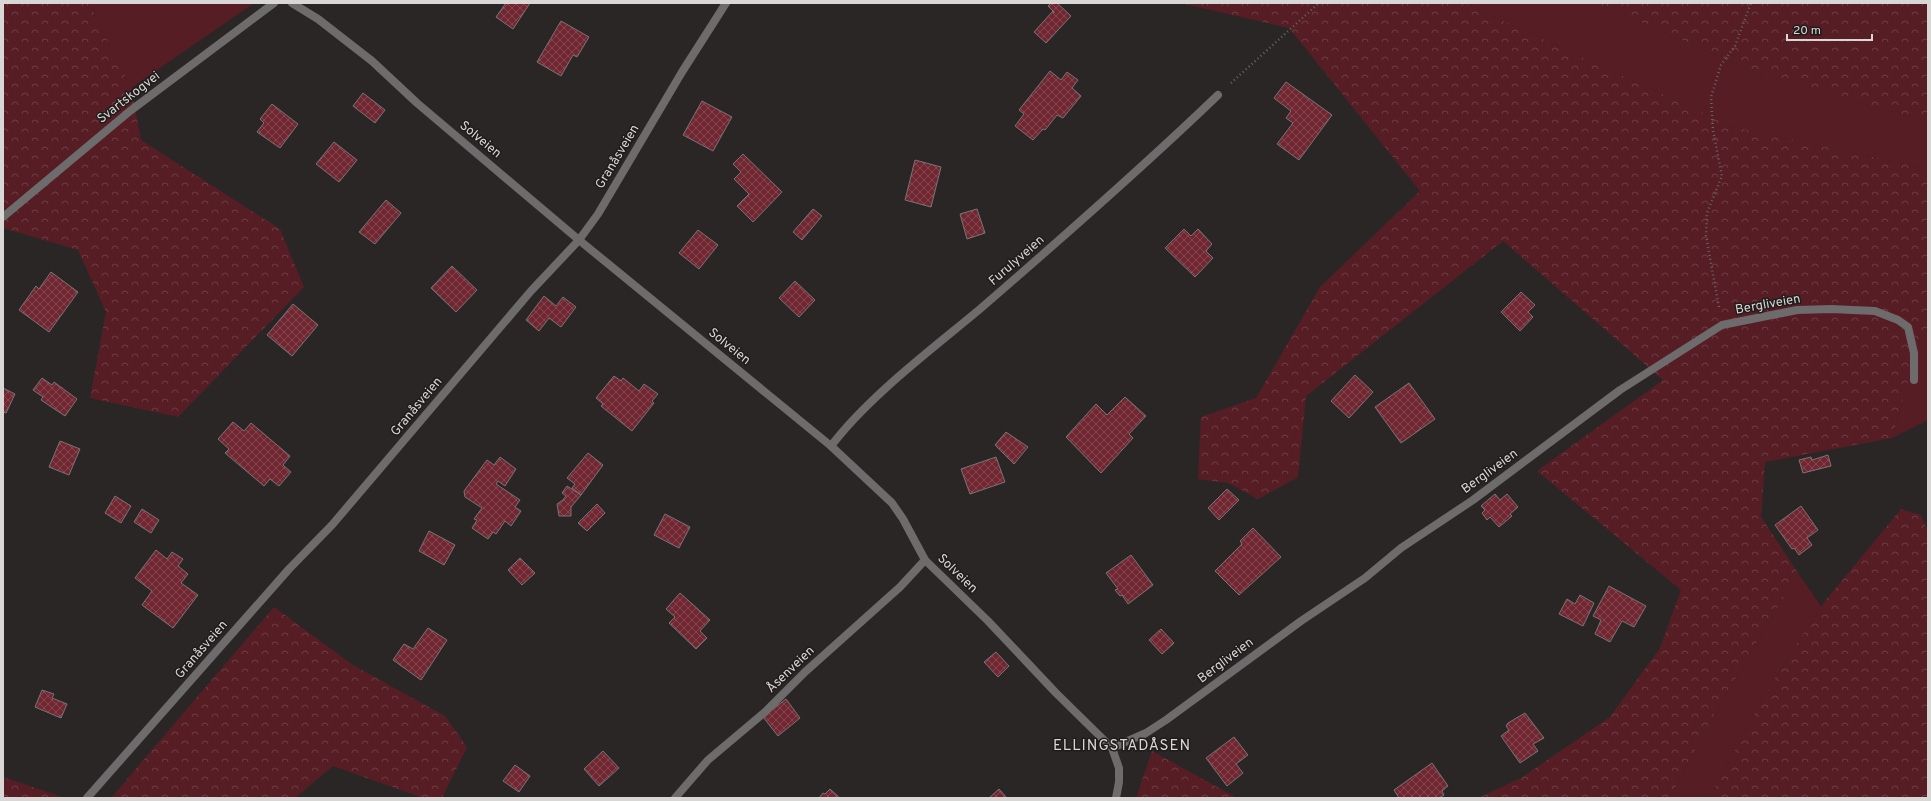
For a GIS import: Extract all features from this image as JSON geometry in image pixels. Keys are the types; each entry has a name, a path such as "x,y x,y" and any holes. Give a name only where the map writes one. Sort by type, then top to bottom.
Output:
{"street":[{"name":"Svartskogvei","path":"3,217 130,111 274,3"},
{"name":"Solveien","path":"292,3 318,19 372,61 417,103 578,240 832,446 892,503 904,519 925,560 988,620 1056,693 1112,748"},
{"name":"Granåsveien","path":"87,798 278,581 332,525 531,291 578,240 598,214 682,72 726,3"},
{"name":"Furulyveien","path":"832,446 839,436 884,390 1075,226 1218,95"},
{"name":"Bergliveien","path":"1112,748 1146,733 1166,720 1301,621 1365,578 1401,548 1473,500 1620,390 1722,325 1797,310 1875,311 1898,320 1908,327 1914,353 1914,380"},
{"name":"Åsenveien","path":"675,798 708,760 765,712 805,672 900,587 925,560"},
{"path":"1112,748 1119,768 1119,782 1116,798"}],"path":[{"path":"1218,95 1319,3"},
{"path":"1722,325 1706,236 1707,213 1722,176 1713,130 1711,97 1721,65 1735,46 1751,3"}],"green space":[{"path":"3,3 89,3 131,88 141,140 280,229 304,287 178,417 90,398 106,312 78,250 3,228"},
{"path":"89,3 254,3 131,88"},
{"path":"1180,3 1464,3 1734,127 1928,169 1928,331 1920,340 1892,438 1765,462 1761,517 1798,573 1710,721 1670,798 1478,798 1521,778 1610,717 1660,648 1681,590 1537,471 1663,380 1503,241 1306,396 1298,477 1258,499 1228,483 1198,479 1201,417 1256,398 1320,287 1420,191 1289,28"},
{"path":"1464,3 1596,3 1756,72 1928,122 1928,169 1734,127"},
{"path":"1596,3 1928,3 1928,122 1756,72"},
{"path":"1928,331 1928,420 1892,438 1920,340"},
{"path":"1901,509 1921,515 1928,531 1928,798 1709,798 1768,689 1821,606"},
{"path":"1798,573 1821,606 1768,689 1709,798 1670,798 1710,721"},
{"path":"274,607 353,665 445,716 467,747 442,798 423,798 333,766 295,798 111,798"},
{"path":"1152,751 1237,798 1136,798"},
{"path":"3,777 65,798 3,798"}],"building":[{"path":"506,3 530,3 513,29 496,17"},
{"path":"1051,3 1057,3 1071,16 1046,43 1034,32 1053,11 1048,6"},
{"path":"561,21 589,37 577,57 573,55 561,76 537,62"},
{"path":"1050,71 1061,80 1067,72 1078,80 1072,88 1081,96 1063,118 1057,115 1045,130 1043,129 1033,140 1015,126 1024,114 1019,110"},
{"path":"1286,82 1332,115 1299,160 1277,144 1293,123 1286,118 1291,111 1274,98"},
{"path":"363,93 385,110 375,123 353,106"},
{"path":"702,101 732,117 713,151 683,135"},
{"path":"272,104 298,124 280,148 257,132 264,123 260,119"},
{"path":"334,142 357,160 339,182 316,164"},
{"path":"743,154 782,192 753,222 737,206 749,194 734,179 741,172 733,164"},
{"path":"915,160 941,167 931,207 905,200"},
{"path":"386,200 401,213 375,244 359,232"},
{"path":"813,209 822,216 802,240 793,232"},
{"path":"977,209 985,233 967,239 960,214"},
{"path":"1184,229 1191,236 1198,229 1212,244 1206,251 1213,258 1195,277 1165,248"},
{"path":"698,230 718,245 699,269 679,253"},
{"path":"452,266 477,290 456,312 431,288"},
{"path":"51,272 78,292 49,332 19,310 36,286 39,289"},
{"path":"795,281 815,300 799,317 779,298"},
{"path":"1521,292 1535,305 1528,312 1533,317 1520,331 1501,312"},
{"path":"544,296 556,306 563,297 576,307 561,327 549,318 539,331 526,320"},
{"path":"293,304 318,325 292,356 267,335"},
{"path":"1355,375 1373,392 1349,418 1331,401"},
{"path":"614,376 621,381 623,378 639,391 644,384 658,394 652,401 654,403 632,431 601,406 603,404 596,398"},
{"path":"42,378 52,385 54,382 77,399 65,416 41,400 43,397 33,390"},
{"path":"1409,383 1435,419 1401,443 1375,407"},
{"path":"3,388 15,394 6,413 3,412"},
{"path":"1125,397 1146,416 1129,434 1133,438 1101,473 1066,437 1096,404 1107,415"},
{"path":"233,422 244,431 251,423 290,456 283,465 291,472 279,486 270,479 264,486 225,453 229,449 218,439"},
{"path":"1006,432 1028,447 1014,464 995,445"},
{"path":"60,441 80,449 69,475 49,467"},
{"path":"588,453 603,465 581,495 572,488 575,484 567,478"},
{"path":"1828,455 1831,466 1803,473 1799,460 1811,457 1812,460"},
{"path":"500,457 516,469 505,486 498,481 496,484 520,500 515,507 521,511 511,526 505,521 496,534 493,532 488,539 472,528 477,520 474,519 482,508 465,497 464,491 487,460 494,465"},
{"path":"996,457 1005,482 970,494 961,469"},
{"path":"567,486 581,495 571,507 571,516 559,516 557,504 566,496 562,493"},
{"path":"1227,489 1239,500 1219,520 1208,508"},
{"path":"1495,494 1500,500 1507,494 1518,507 1510,514 1512,516 1499,527 1490,517 1487,520 1482,513 1485,510 1481,506"},
{"path":"115,496 131,506 121,523 105,513"},
{"path":"597,504 605,513 587,531 578,523"},
{"path":"1801,506 1818,530 1807,538 1812,545 1799,555 1794,548 1792,549 1775,525"},
{"path":"142,509 159,520 151,533 134,522"},
{"path":"665,514 690,527 679,548 654,535"},
{"path":"1253,528 1281,557 1239,595 1215,571 1242,544 1240,541"},
{"path":"429,531 455,545 444,565 419,551"},
{"path":"156,550 167,559 172,552 183,559 178,566 188,574 181,583 198,595 173,628 142,605 152,591 135,578"},
{"path":"1131,555 1153,585 1128,604 1122,595 1120,596 1115,590 1118,589 1106,573"},
{"path":"520,558 535,573 522,585 508,570"},
{"path":"1609,586 1646,606 1634,627 1622,621 1610,642 1595,634 1601,620 1593,616"},
{"path":"680,593 710,620 700,631 707,638 696,649 669,623 675,617 666,609"},
{"path":"1580,595 1594,603 1583,626 1559,614 1567,599 1575,604"},
{"path":"428,628 447,640 421,680 393,660 404,644 413,649"},
{"path":"1161,629 1174,643 1162,654 1149,640"},
{"path":"996,652 1009,666 998,677 984,662"},
{"path":"42,690 54,694 52,698 67,704 61,718 35,707"},
{"path":"786,699 800,718 778,736 763,717"},
{"path":"1525,713 1544,738 1533,744 1538,751 1520,763 1501,736 1509,730 1506,726 1508,723"},
{"path":"1234,737 1248,755 1236,764 1243,773 1227,786 1206,758"},
{"path":"603,751 619,768 599,786 584,769"},
{"path":"1432,763 1448,786 1442,791 1444,795 1439,798 1399,798 1394,790"},
{"path":"515,765 530,776 519,792 503,781"},
{"path":"830,789 840,798 819,798 823,793 825,794"},
{"path":"999,789 1007,798 989,798"}],"district":[{"name":"ELLINGSTADÅSEN","path":"1122,746"}]}
